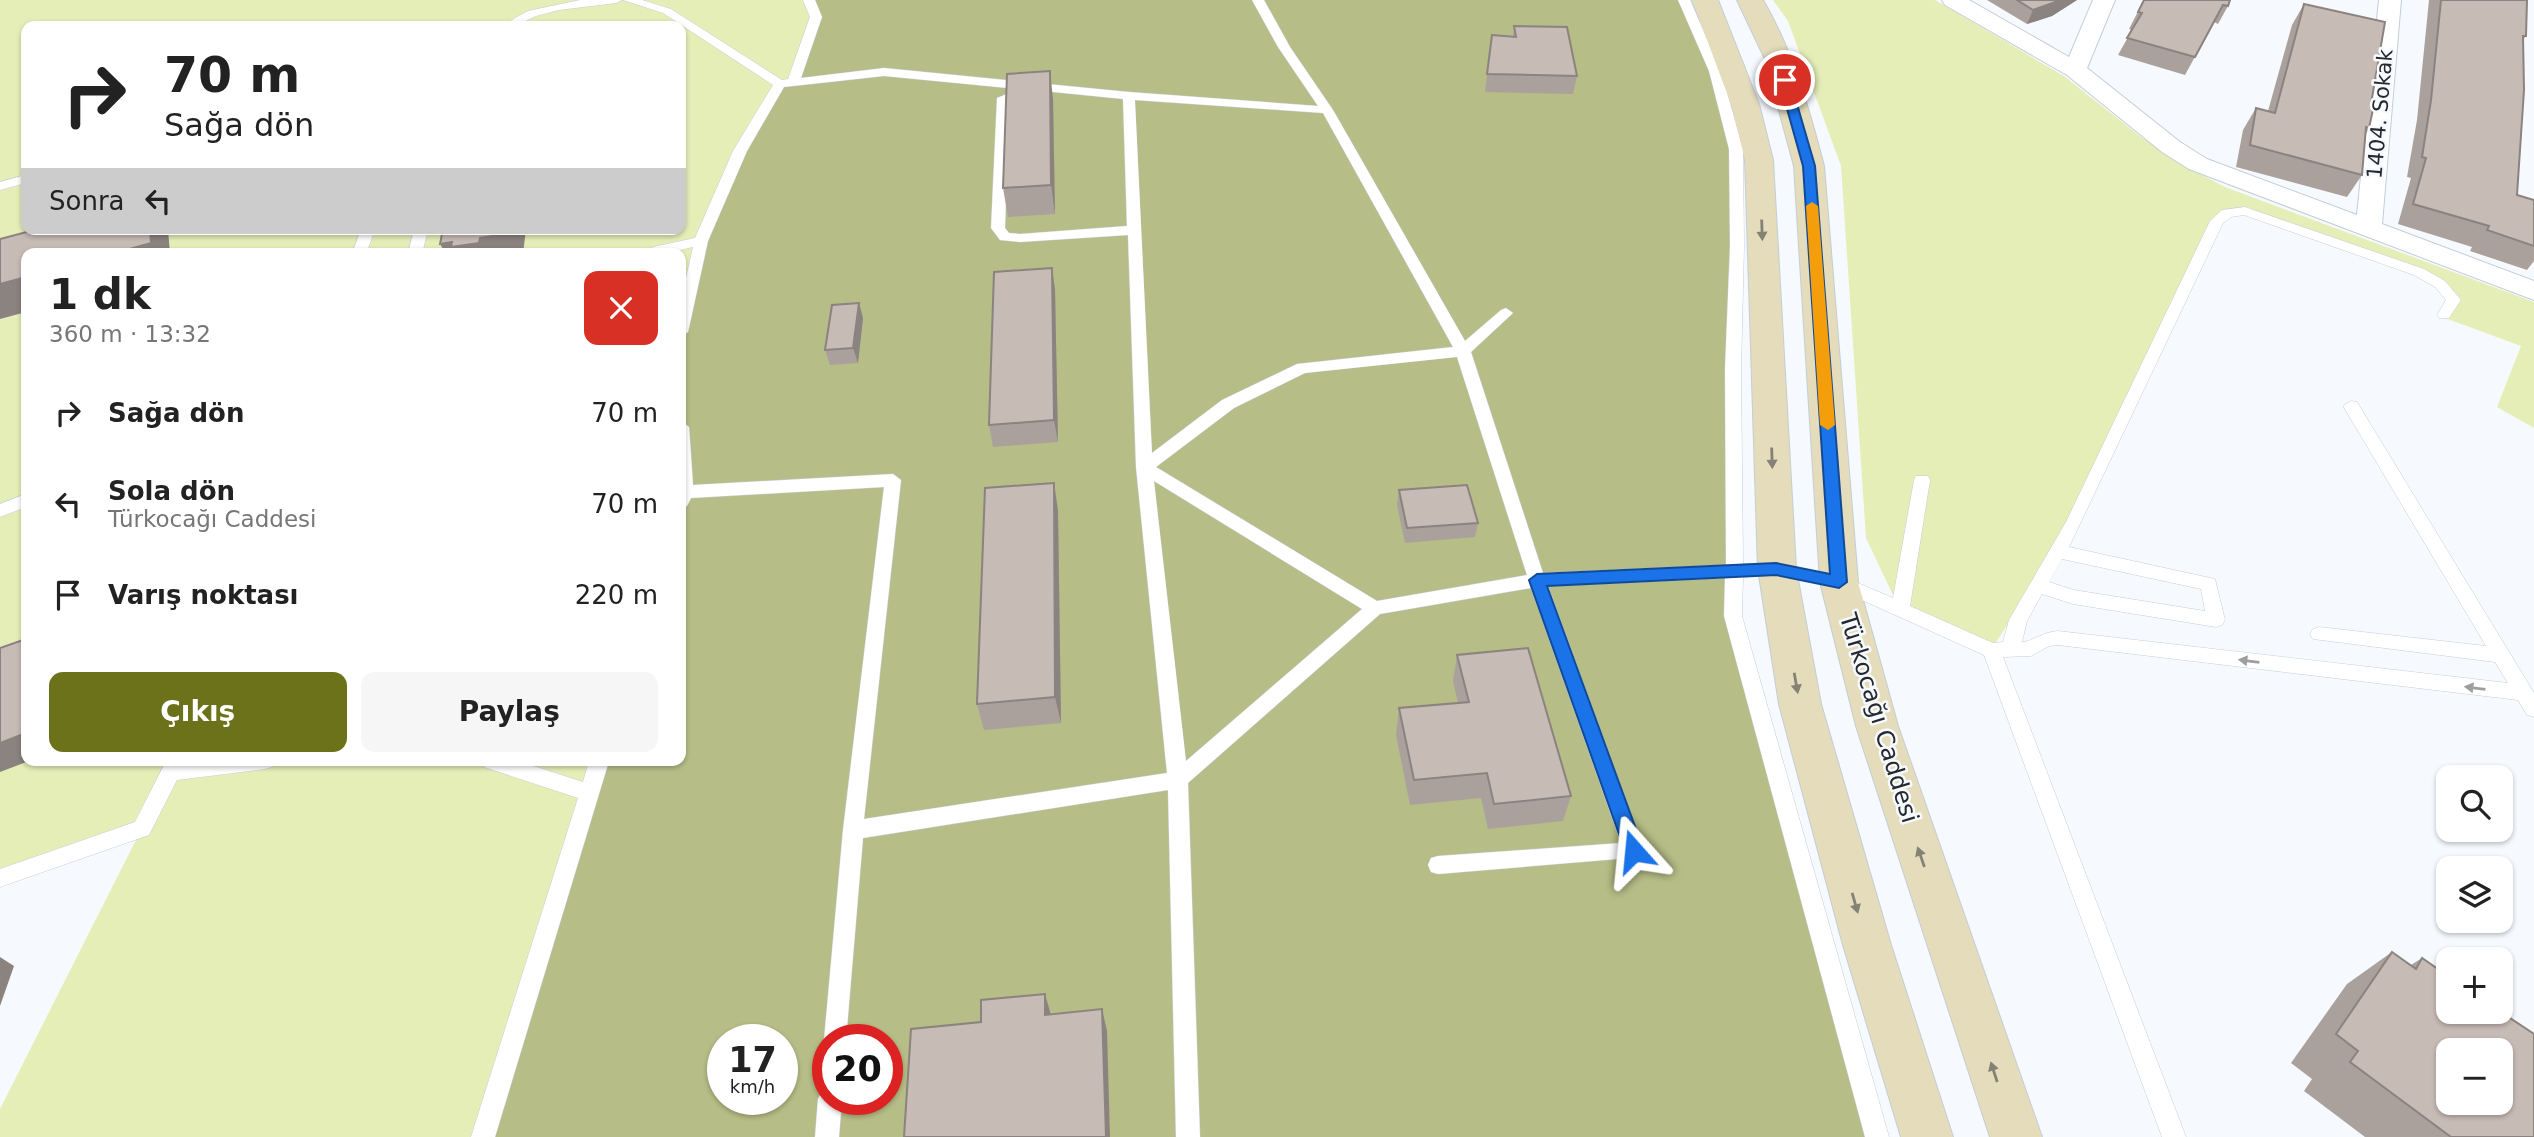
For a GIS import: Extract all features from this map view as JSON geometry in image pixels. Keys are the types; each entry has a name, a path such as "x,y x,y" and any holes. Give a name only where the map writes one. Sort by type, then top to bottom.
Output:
{"main road":[{"path":"1704,0 1745,104 1759,160 1776,569 1800,704 1867,944 1927,1137"},
{"name":"Türkocağı Caddesi","path":"1750,0 1762,20 1792,100 1809,166 1839,582 1877,726 2016,1137"},
{"path":"1776,569 1839,582"}],"street":[{"path":"1953,0 2075,70 2171,147 2198,164 2534,291"},
{"path":"2075,70 2104,0"},
{"name":"1404. Sokak","path":"2369,228 2390,0"}],"lane":[{"path":"514,21 522,15 570,5 616,0"},
{"path":"628,0 667,11 684,21"},
{"path":"686,309 701,241 740,151 787,83 816,17 809,0"},
{"path":"1258,0 1284,47 1327,110 1463,351 1537,580 1634,851 1438,865"},
{"path":"1684,0 1715,71 1735,149 1737,246 1733,369 1733,616 1877,1137"},
{"path":"686,22 787,83 884,72 1129,100"},
{"path":"1134,230 1005,237 998,228 1003,98 1026,90 1129,100 1327,110"},
{"path":"1129,100 1144,467 1178,780 1188,1137"},
{"path":"0,186 21,181"},
{"path":"2174,1137 2001,650 2058,551 2217,221 2227,213 2245,211 2419,272 2440,284 2454,300 2444,315"},
{"path":"668,248 701,241"},
{"path":"1144,467 1228,404 1302,368 1463,351 1506,313"},
{"path":"2351,406 2529,701"},
{"path":"1144,467 1375,607"},
{"path":"686,497 893,480 853,830 836,1024"},
{"path":"1900,610 1922,480"},
{"path":"0,511 21,502"},
{"path":"2038,585 2073,597 2216,620 2208,584 2058,551"},
{"path":"853,830 1178,780 1375,607 1537,580 1776,569"},
{"path":"1839,582 1900,610 2001,650 2031,649 2045,639 2058,638 2529,701"},
{"path":"2319,634 2501,655"},
{"path":"506,766 589,793"},
{"path":"483,1137 597,766"},
{"path":"0,878 78,849 142,830 173,767"},
{"path":"827,1137 829,1115"}],"green space":[{"path":"0,0 809,0 816,17 793,83 690,292 686,310 686,248 21,248 21,766 597,766 483,1137 0,1137 0,1109 141,830 0,878"},
{"path":"809,0 1684,0 1715,71 1736,149 1733,616 1877,1137 483,1137 597,766 686,766 686,309 701,241 780,84 793,82 816,17"},
{"path":"1773,0 1935,0 2064,76 2141,137 2185,166 2225,187 2534,302 2534,428 2497,407 2521,346 2445,318 2454,300 2440,284 2245,211 2227,213 2074,523 1991,650 1900,610 1866,538 1841,166 1788,21"}],"building":[{"path":"2017,0 2061,0 2033,10"},
{"path":"2144,0 2230,0 2228,6 2223,5 2195,57 2127,38 2142,13 2138,12"},
{"path":"2441,0 2527,0 2526,36 2523,36 2524,90 2517,195 2534,200 2534,246 2487,230 2489,226 2413,204 2426,158 2422,157"},
{"path":"2304,4 2385,22 2371,104 2374,105 2369,128 2366,127 2362,175 2250,145 2256,108 2275,113"},
{"path":"1514,26 1567,27 1577,76 1487,74 1492,35 1516,37"},
{"path":"1050,71 1051,185 1003,188 1007,74"},
{"path":"21,233 150,235 151,243 133,248 21,248 21,278 0,284 0,239"},
{"path":"442,235 500,235 480,238 479,243 451,247 452,242 440,244"},
{"path":"1052,268 1054,420 989,425 994,272"},
{"path":"859,303 853,348 825,350 832,305"},
{"path":"1054,483 1055,697 977,704 985,488"},
{"path":"1467,485 1478,523 1407,528 1399,490"},
{"path":"21,641 21,735 0,743 0,648"},
{"path":"1528,648 1571,796 1494,804 1487,773 1414,780 1399,708 1469,702 1457,655"},
{"path":"2392,952 2416,969 2422,958 2436,968 2436,1024 2513,1024 2513,1020 2534,1034 2534,1137 2451,1137 2350,1062 2358,1051 2336,1034"},
{"path":"1045,994 1045,1015 1102,1009 1106,1137 904,1137 911,1029 981,1022 981,1000"}],"slow traffic":[{"path":"1812,206 1828,425"}],"route":[{"path":"1634,851 1612,783 1537,580 1776,569 1839,582 1809,166 1785,80"}]}
